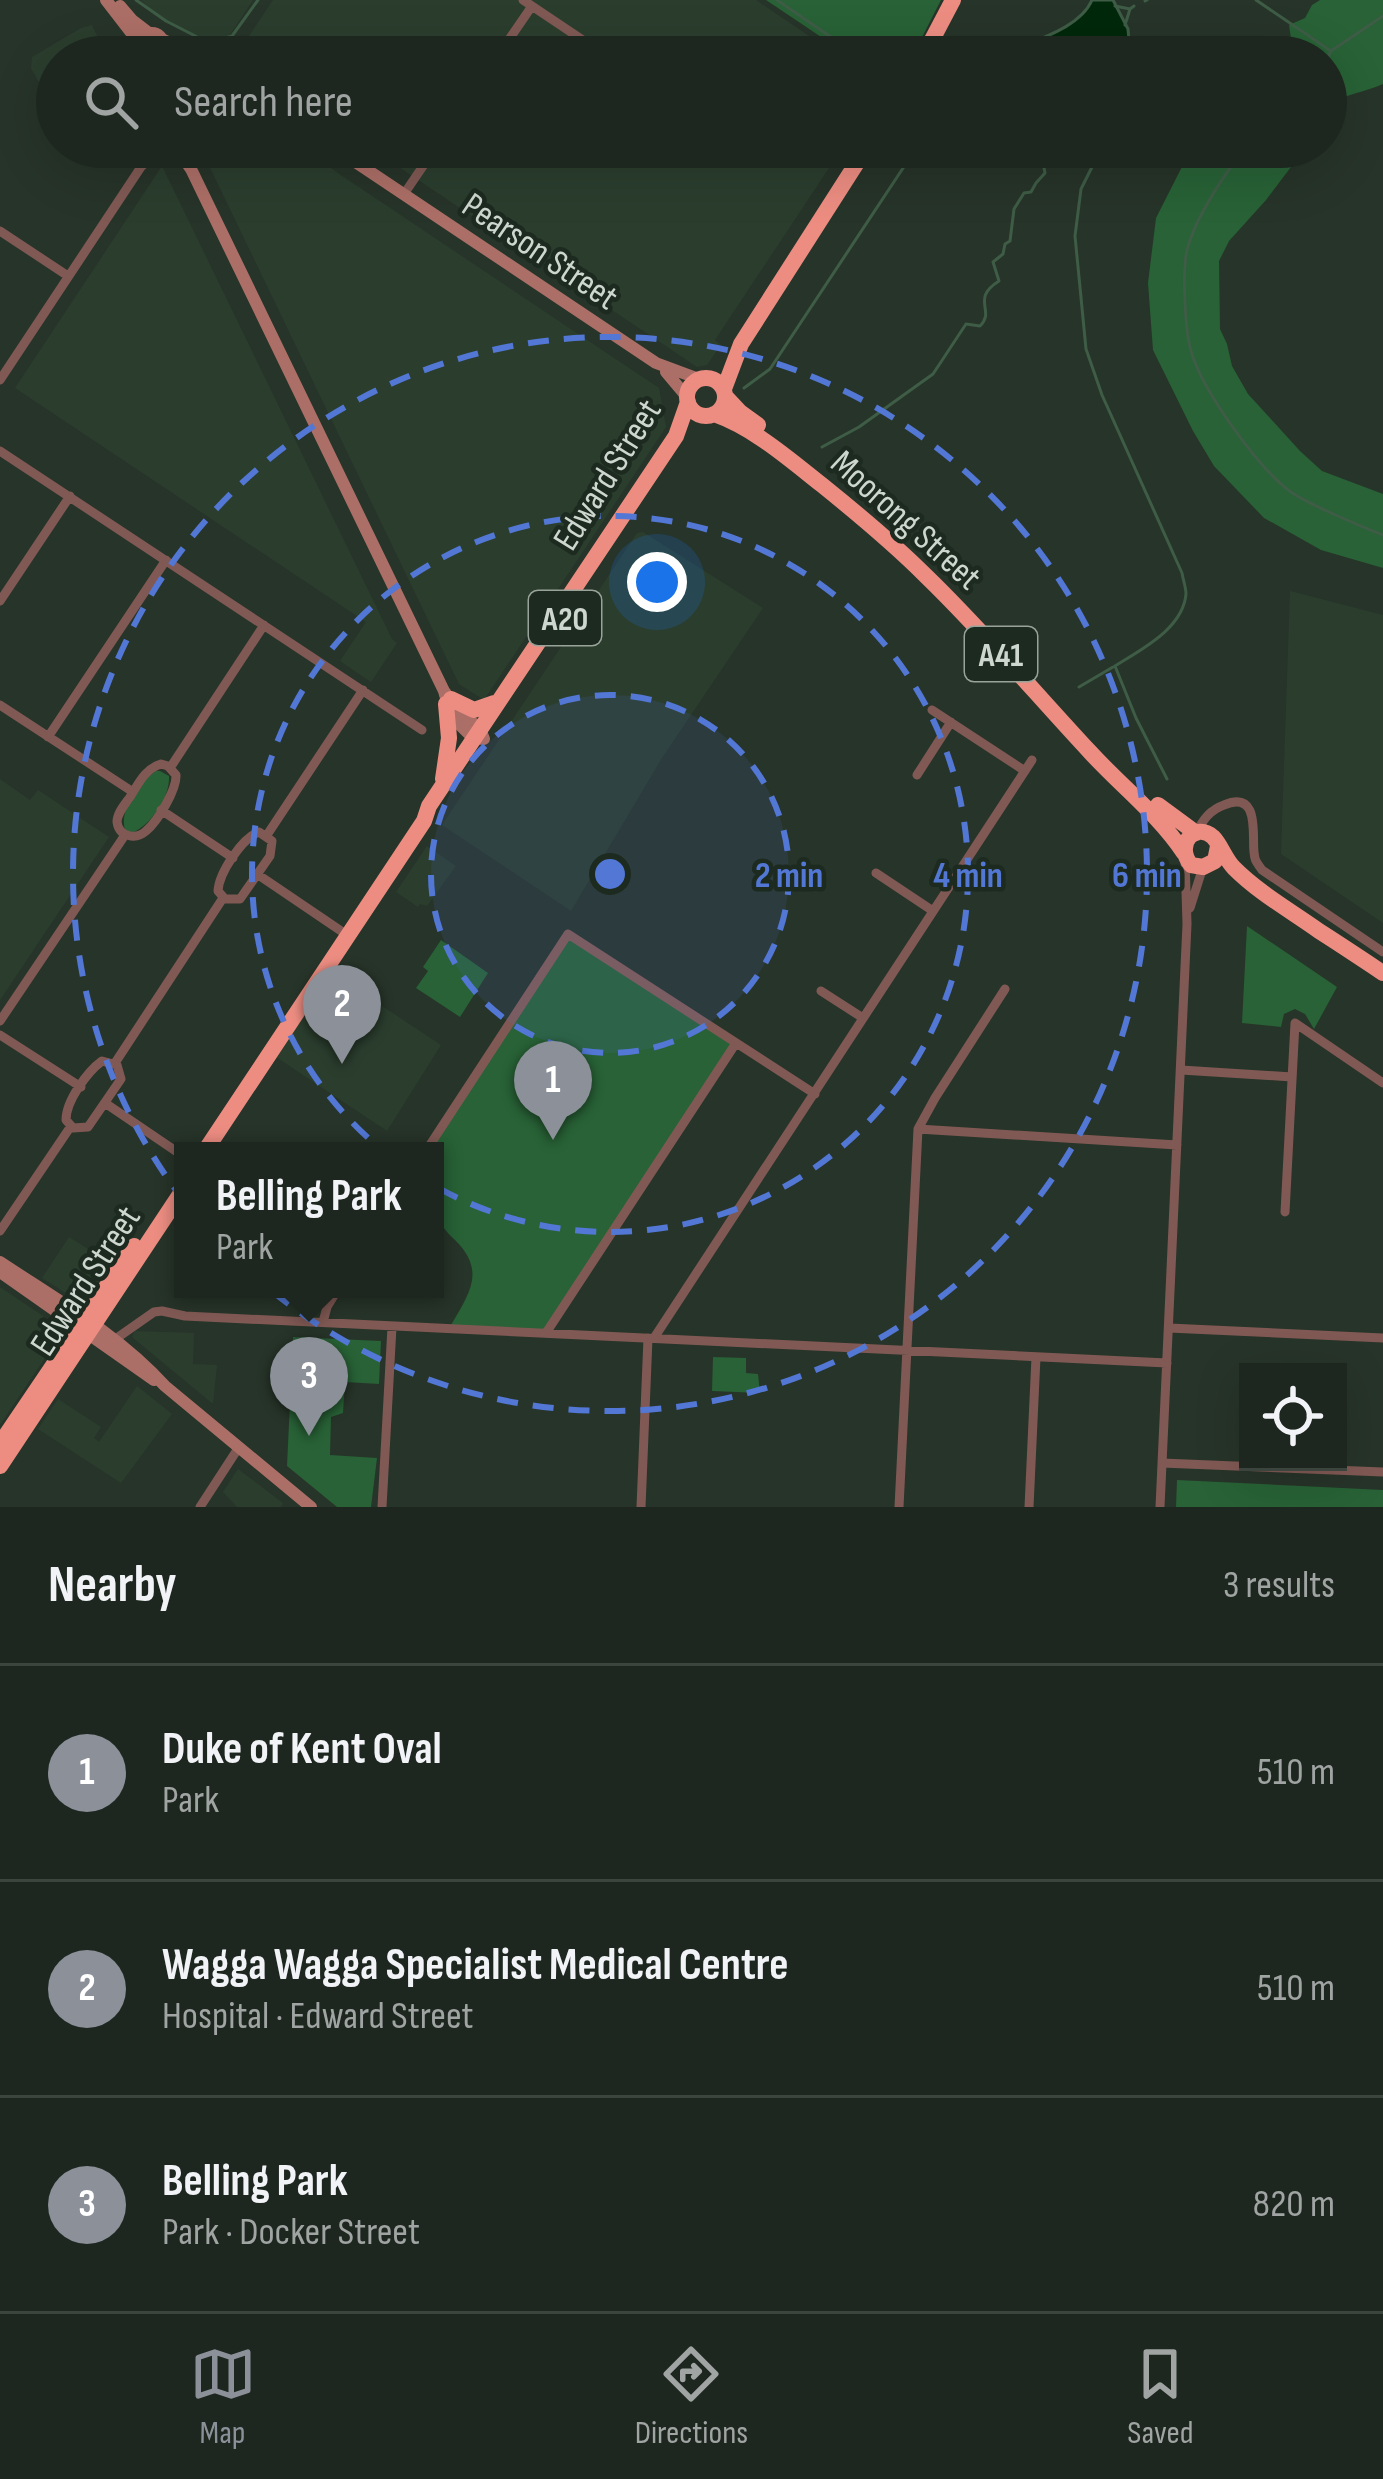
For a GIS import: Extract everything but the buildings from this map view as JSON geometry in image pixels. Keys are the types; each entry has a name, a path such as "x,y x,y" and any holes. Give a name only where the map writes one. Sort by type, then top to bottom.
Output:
{"highway":[{"path":"934,36 953,0"},
{"name":"Edward Street","path":"702,379 741,344 854,168"},
{"name":"Edward Street","path":"724,393 741,344"},
{"name":"A41","path":"702,379 717,381 724,393"},
{"name":"A20","path":"688,399 691,386 702,379"},
{"name":"A20","path":"711,415 721,408 724,393"},
{"name":"Moorong Street","path":"724,393 740,412 810,462 934,568 1099,747 1161,808 1196,833"},
{"name":"Edward Street","path":"424,821 436,812 501,696 676,436 688,399"},
{"name":"A41","path":"688,399 696,412 711,415"},
{"name":"Edward Street","path":"210,1142 424,821 442,786 687,436 711,415"},
{"name":"Moorong Street","path":"711,415 743,427 879,531 976,626 1164,826 1184,854"},
{"path":"442,786 447,698 474,710 486,708 501,696"},
{"path":"1184,854 1186,840 1196,833"},
{"name":"A41","path":"1196,833 1208,834 1250,882 1383,974"},
{"path":"1205,867 1216,859 1217,844"},
{"name":"A41","path":"1184,854 1191,865 1205,867 1383,986"},
{"name":"Edward Street","path":"0,1466 174,1188"},
{"name":"Edward Street","path":"0,1444 174,1203"}],"main road":[{"path":"106,0 139,36"},
{"path":"116,0 142,36"},
{"path":"190,168 447,698 451,716 479,735"},
{"name":"Pearson Street","path":"365,168 656,363 688,399"},
{"name":"Pearson Street","path":"656,363 702,379"},
{"path":"0,1262 141,1373 165,1386"},
{"path":"0,1272 114,1340 311,1507"}],"street":[{"path":"509,36 527,3 576,36"},
{"path":"0,380 140,168"},
{"path":"404,194 422,168"},
{"path":"0,230 68,276"},
{"path":"0,451 422,730"},
{"path":"0,602 70,496"},
{"path":"48,737 166,560"},
{"path":"170,768 264,626"},
{"path":"267,836 363,690"},
{"path":"0,705 134,791"},
{"path":"932,710 1025,771"},
{"path":"917,775 951,722"},
{"path":"640,1507 651,1338 1032,760"},
{"path":"161,764 176,775 176,786 161,810 146,832 135,836 125,835 118,826 118,815 134,791 150,768 161,764"},
{"path":"1196,833 1203,819 1217,809 1233,802 1246,806 1254,820 1254,856 1262,870 1383,952"},
{"path":"1217,809 1217,844"},
{"path":"161,810 233,859"},
{"path":"259,832 272,841 272,851 257,874 240,898 230,901 218,891 218,881 233,859 249,835 259,832"},
{"path":"0,1021 125,835"},
{"path":"1160,1507 1187,924 1184,854"},
{"path":"1187,924 1205,867"},
{"path":"876,873 933,911"},
{"path":"257,874 347,935"},
{"path":"115,1064 223,898"},
{"path":"432,1142 568,934 814,1094"},
{"path":"899,1507 918,1129 1005,989"},
{"path":"821,991 863,1018"},
{"path":"1286,1212 1294,1023 1383,1083"},
{"path":"0,1035 81,1087"},
{"path":"546,1333 736,1043"},
{"path":"107,1060 120,1069 121,1079 105,1103 88,1127 78,1129 66,1120 66,1109 81,1087 98,1064 107,1060"},
{"path":"1180,1070 1292,1077"},
{"path":"105,1103 174,1150"},
{"path":"0,1231 71,1126"},
{"path":"918,1129 1177,1144"},
{"path":"323,1322 332,1298"},
{"path":"114,1340 162,1311 392,1327 1167,1363"},
{"path":"382,1507 392,1327"},
{"path":"1168,1328 1383,1338"},
{"path":"1029,1507 1036,1357"},
{"path":"200,1507 239,1447"},
{"path":"1162,1463 1383,1472"}],"shaded area":[{"path":"141,0 253,0 229,36 192,36 159,18"},
{"path":"273,0 756,0 809,36 249,36"},
{"path":"766,0 941,0 923,36 820,36"},
{"path":"1092,0 1113,0 1129,36 1046,36 1085,11"},
{"path":"1320,0 1383,0 1383,84 1347,96 1347,36 1291,36 1289,25 1305,18"},
{"path":"92,25 97,36 67,36"},
{"path":"163,168 397,643 371,682 340,661 366,622 15,388"},
{"path":"210,168 330,168 659,388 666,427 484,700 459,684"},
{"path":"400,168 829,168 715,340 721,345 707,365 697,367"},
{"path":"1181,168 1290,168 1229,241 1219,261 1220,329 1232,366 1248,394 1300,451 1322,471 1383,494 1383,568 1321,550 1264,518 1214,466 1153,350 1148,283 1156,218"},
{"path":"643,532 763,608 662,758 571,911 442,825 637,533"},
{"path":"1290,591 1383,615 1383,923 1281,854"},
{"path":"156,771 169,776 163,801 139,829 125,830 132,797"},
{"path":"0,779 30,800 38,790 109,837 0,1000"},
{"path":"427,846 456,866 427,906 418,907 396,892"},
{"path":"1247,926 1337,987 1314,1029 1305,1014 1295,1009 1284,1014 1281,1027 1242,1023"},
{"path":"568,934 736,1043 546,1333 451,1325 469,1292 472,1272 465,1251 444,1228 444,1142 432,1142"},
{"path":"441,940 488,973 460,1017 416,988"},
{"path":"328,970 441,1045 387,1131 270,1053"},
{"path":"69,1237 110,1263 83,1304 42,1278"},
{"path":"0,1287 43,1316 52,1325 55,1339 0,1425"},
{"path":"135,1331 194,1333 193,1364 217,1365 213,1404 132,1337"},
{"path":"293,1337 381,1341 379,1384 345,1382 343,1413 331,1417 330,1455 377,1458 371,1507 337,1507 287,1466"},
{"path":"713,1357 746,1358 746,1373 758,1374 760,1393 712,1391"},
{"path":"137,1386 172,1414 121,1483 38,1429 58,1399 101,1427 94,1438 99,1442"},
{"path":"238,1469 283,1503 281,1507 237,1507 223,1492"},
{"path":"1177,1480 1383,1490 1383,1507 1176,1507"}],"waterway":[{"path":"136,0 195,36"},
{"path":"232,36 258,0"},
{"path":"777,0 829,36"},
{"path":"1256,0 1309,36"},
{"path":"1115,6 1130,9"},
{"path":"1125,25 1134,6"},
{"path":"1347,40 1383,16"},
{"path":"744,388 770,369 903,168"},
{"path":"822,447 859,427 933,374 966,324 980,326 986,315 986,294 999,281 993,262 1010,241 1014,209 1045,173 1044,168"},
{"path":"1092,168 1081,189 1075,236 1086,349 1182,573 1186,594 1169,628 1115,666 1167,779"},
{"path":"1230,168 1204,210 1187,250 1187,329 1197,367 1248,447 1278,481 1310,503 1383,535"},
{"path":"1079,687 1113,667"}],"place":[{"name":"Wagga Wagga Specialist Medical Centre","path":"342,1064"},
{"name":"Duke of Kent Oval","path":"553,1140"},
{"name":"Belling Park","path":"309,1436"}]}
